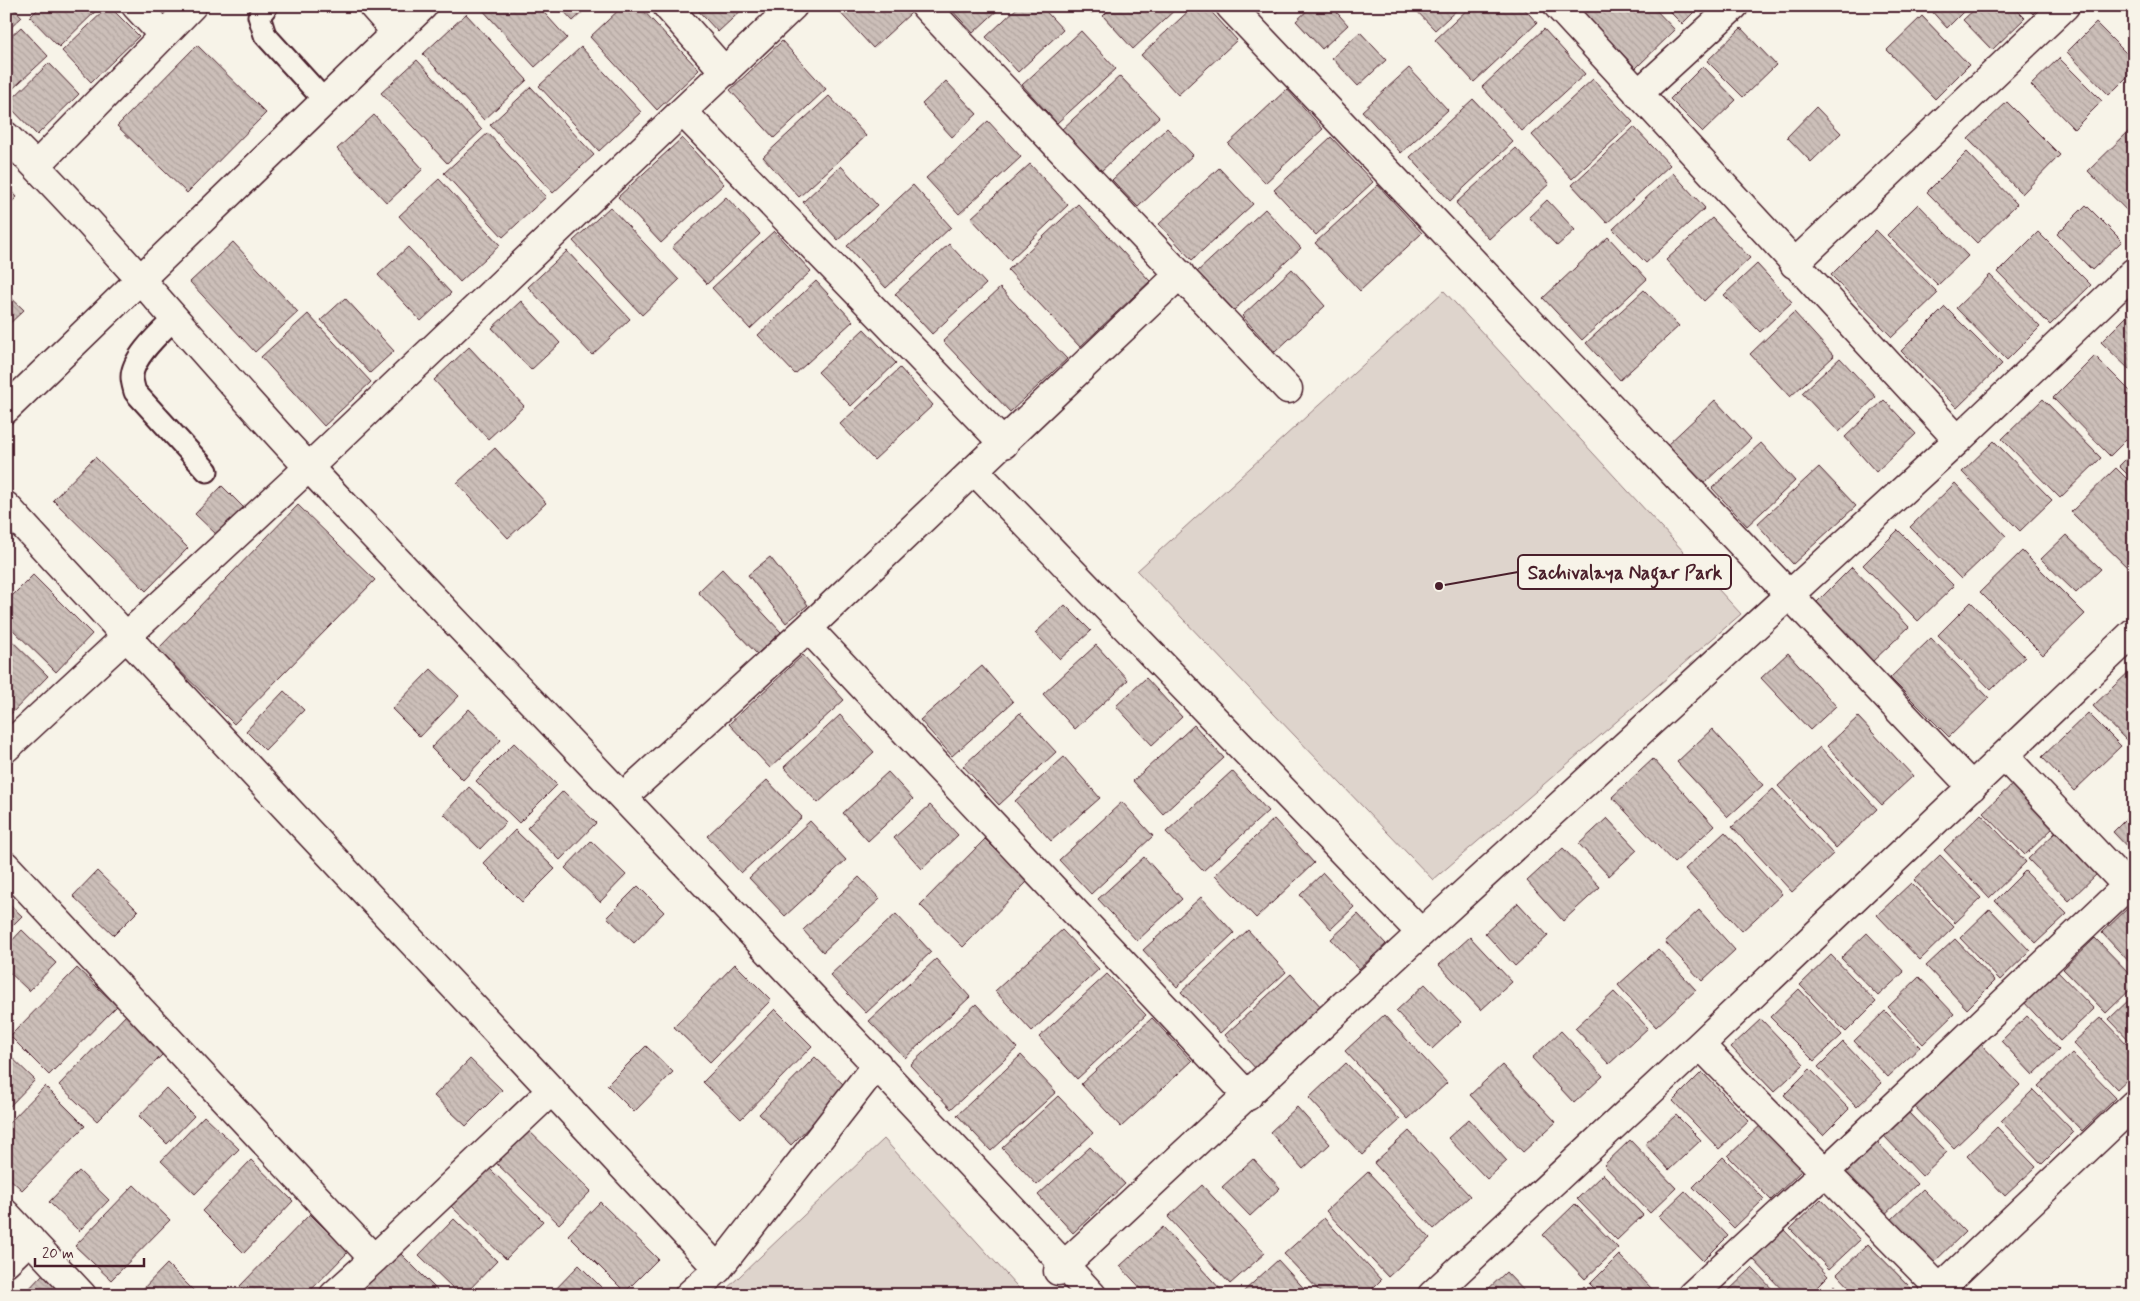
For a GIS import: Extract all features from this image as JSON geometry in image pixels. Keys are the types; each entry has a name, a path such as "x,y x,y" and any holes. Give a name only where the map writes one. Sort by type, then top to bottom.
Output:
{"street":[{"path":"136,6 163,35"},
{"path":"36,166 192,6"},
{"path":"373,6 396,32"},
{"path":"6,409 423,6"},
{"path":"667,6 725,72"},
{"path":"6,748 309,467 793,6"},
{"path":"925,6 1288,389"},
{"path":"1230,6 1972,787"},
{"path":"1558,6 1958,440"},
{"path":"1638,94 1734,6"},
{"path":"1794,264 2065,6"},
{"path":"683,112 1004,444"},
{"path":"6,136 141,280 309,467 877,1064 1062,1268 1092,1295"},
{"path":"1062,1268 1421,933 1958,440 2134,272"},
{"path":"623,797 808,628 974,470 1004,444 1180,274"},
{"path":"974,470 1421,933"},
{"path":"6,506 126,637 718,1269"},
{"path":"808,628 1248,1096"},
{"path":"1432,1295 1700,1045 2134,632"},
{"path":"1692,1295 2130,890 2004,756"},
{"path":"6,866 374,1259"},
{"path":"1700,1045 1825,1172 1936,1292 2130,1115"},
{"path":"689,1295 718,1269 877,1064"},
{"path":"334,1295 552,1090"},
{"path":"6,1214 82,1295"},
{"path":"6,1262 30,1239"}],"lane":[{"path":"266,6 259,16 265,35 324,101"},
{"path":"175,318 153,340 137,360 132,377 136,392 207,471"}],"shaded area":[{"path":"1444,291 1741,614 1433,880 1137,571"},
{"path":"884,1139 1025,1295 720,1295"}],"building":[{"path":"6,6 12,6 22,17 6,32"},
{"path":"41,6 101,6 59,47 30,17"},
{"path":"109,6 139,36 91,82 62,51"},
{"path":"479,6 538,6 567,38 535,67"},
{"path":"559,6 589,6 573,21"},
{"path":"623,6 639,6 699,70 657,110 590,37"},
{"path":"694,6 746,6 718,32"},
{"path":"834,6 905,6 911,13 873,48"},
{"path":"948,6 1002,6 973,33"},
{"path":"1019,6 1041,6 1063,30 1018,72 986,37"},
{"path":"1084,6 1100,6 1091,14"},
{"path":"1113,6 1179,6 1133,49 1103,16"},
{"path":"1194,6 1206,6 1237,40 1178,95 1141,55"},
{"path":"1270,6 1283,6 1276,13"},
{"path":"1312,6 1331,6 1348,25 1322,49 1296,21"},
{"path":"1412,6 1461,6 1435,30"},
{"path":"1471,6 1522,6 1537,23 1474,82 1435,40"},
{"path":"1652,6 1675,30 1636,68 1577,7"},
{"path":"1664,6 1700,6 1682,24"},
{"path":"1927,6 1969,6 1947,28"},
{"path":"1978,6 2013,6 2025,18 1992,50 1963,20"},
{"path":"2026,6 2041,6 2033,14"},
{"path":"466,14 527,80 484,120 423,54"},
{"path":"1922,16 1969,65 1935,99 1887,50"},
{"path":"2096,23 2134,61 2134,70 2109,95 2067,52"},
{"path":"21,27 48,56 6,95 6,41"},
{"path":"1741,28 1776,65 1743,97 1707,61"},
{"path":"1544,29 1585,74 1522,131 1482,87"},
{"path":"1081,31 1116,69 1057,123 1022,85"},
{"path":"1360,32 1386,60 1358,86 1332,58"},
{"path":"782,41 826,89 774,138 730,90"},
{"path":"197,45 266,113 187,193 117,126"},
{"path":"581,47 641,112 599,151 539,86"},
{"path":"2059,58 2102,101 2074,129 2031,85"},
{"path":"417,60 482,130 447,163 381,93"},
{"path":"49,63 79,94 37,135 7,104"},
{"path":"1703,66 1736,100 1703,132 1670,99"},
{"path":"1409,68 1448,110 1401,153 1362,111"},
{"path":"1120,76 1159,117 1100,172 1061,130"},
{"path":"1593,79 1633,122 1572,179 1532,135"},
{"path":"946,81 977,114 952,137 922,104"},
{"path":"531,87 594,155 553,193 490,125"},
{"path":"1287,89 1323,129 1265,183 1228,144"},
{"path":"829,96 866,136 799,197 763,157"},
{"path":"1473,99 1513,142 1450,201 1410,157"},
{"path":"2007,102 2060,155 2022,194 1968,139"},
{"path":"1816,107 1841,133 1811,162 1787,137"},
{"path":"374,115 423,169 387,203 337,149"},
{"path":"988,121 1021,157 959,214 926,178"},
{"path":"1634,127 1670,165 1607,223 1572,185"},
{"path":"1167,128 1193,155 1138,207 1112,180"},
{"path":"2129,131 2134,135 2134,218 2088,171"},
{"path":"488,133 546,197 503,237 444,173"},
{"path":"1331,137 1373,182 1316,235 1274,190"},
{"path":"682,138 724,184 661,243 618,197"},
{"path":"1516,148 1549,184 1489,239 1456,203"},
{"path":"1967,152 2017,204 1977,243 1927,192"},
{"path":"1030,164 1068,205 1010,260 971,218"},
{"path":"841,166 877,205 838,240 803,202"},
{"path":"1219,168 1253,204 1192,260 1159,224"},
{"path":"1673,173 1705,208 1646,263 1613,229"},
{"path":"439,179 500,245 460,282 399,216"},
{"path":"6,185 17,197 6,207"},
{"path":"913,185 951,227 886,288 847,246"},
{"path":"1378,185 1422,233 1360,291 1315,243"},
{"path":"726,197 760,234 707,284 672,247"},
{"path":"1547,200 1575,230 1557,246 1529,217"},
{"path":"1078,204 1150,281 1080,347 1008,270"},
{"path":"1918,204 1968,256 1938,285 1887,235"},
{"path":"2086,205 2122,241 2092,270 2057,234"},
{"path":"610,207 679,280 642,315 573,241"},
{"path":"1265,209 1301,248 1234,310 1197,272"},
{"path":"1712,218 1750,258 1704,301 1666,260"},
{"path":"1876,230 1938,293 1892,337 1831,275"},
{"path":"774,231 811,271 750,329 712,288"},
{"path":"2038,232 2091,285 2050,325 1998,272"},
{"path":"1608,237 1647,279 1582,340 1543,298"},
{"path":"233,242 298,312 255,352 190,282"},
{"path":"949,244 986,284 932,334 895,294"},
{"path":"408,247 451,293 421,321 378,275"},
{"path":"567,251 630,319 592,355 528,287"},
{"path":"1757,264 1792,302 1760,332 1724,295"},
{"path":"1292,269 1325,306 1275,352 1242,316"},
{"path":"1990,275 2040,327 2007,360 1956,308"},
{"path":"816,281 853,321 795,374 758,335"},
{"path":"1000,288 1067,359 1010,412 943,341"},
{"path":"1644,290 1679,326 1620,380 1586,343"},
{"path":"6,293 24,310 6,327"},
{"path":"345,298 394,351 370,373 321,320"},
{"path":"521,301 560,343 531,370 492,328"},
{"path":"1945,307 2002,364 1957,408 1901,351"},
{"path":"2134,311 2134,374 2101,342"},
{"path":"1794,312 1834,356 1790,397 1750,354"},
{"path":"308,314 371,382 324,426 261,357"},
{"path":"864,329 896,363 851,406 818,372"},
{"path":"469,347 524,406 488,439 434,380"},
{"path":"2095,356 2134,395 2134,432 2110,456 2053,398"},
{"path":"1840,358 1876,397 1839,432 1802,393"},
{"path":"900,368 933,405 874,460 840,424"},
{"path":"2043,399 2101,458 2060,498 2002,439"},
{"path":"1715,400 1751,439 1702,485 1666,446"},
{"path":"1884,400 1916,434 1876,472 1845,437"},
{"path":"1994,441 2052,500 2020,531 1962,472"},
{"path":"1761,443 1795,481 1747,526 1712,488"},
{"path":"495,448 546,503 508,538 457,483"},
{"path":"2134,451 2134,481 2119,466"},
{"path":"95,457 188,548 146,591 53,500"},
{"path":"1819,467 1856,506 1793,564 1757,524"},
{"path":"2116,468 2134,486 2134,574 2071,512"},
{"path":"1955,483 2006,536 1961,579 1910,527"},
{"path":"222,486 244,508 217,535 195,514"},
{"path":"298,505 375,580 234,724 158,649"},
{"path":"1898,530 1954,586 1918,621 1863,565"},
{"path":"2066,535 2101,569 2076,593 2041,559"},
{"path":"2022,551 2085,614 2043,655 1980,592"},
{"path":"770,557 808,605 786,623 748,575"},
{"path":"1852,567 1909,627 1873,661 1816,603"},
{"path":"722,569 781,632 757,654 698,592"},
{"path":"33,575 92,634 56,672 6,623 6,602"},
{"path":"1971,602 2025,657 1991,690 1938,635"},
{"path":"1065,605 1091,631 1060,659 1035,633"},
{"path":"6,635 48,676 6,719"},
{"path":"1931,638 1989,698 1949,737 1890,678"},
{"path":"1096,645 1128,680 1075,729 1043,694"},
{"path":"1788,653 1836,706 1810,730 1761,678"},
{"path":"803,655 844,700 770,768 729,724"},
{"path":"982,666 1013,702 952,756 920,720"},
{"path":"2134,667 2134,738 2129,743 2093,706"},
{"path":"431,669 459,696 420,737 392,709"},
{"path":"1146,678 1182,717 1152,745 1116,706"},
{"path":"284,691 304,710 265,750 246,731"},
{"path":"469,709 501,740 463,780 431,748"},
{"path":"1020,713 1056,752 999,805 963,766"},
{"path":"2088,713 2121,746 2074,791 2042,757"},
{"path":"840,715 874,752 818,803 784,767"},
{"path":"1858,717 1913,776 1882,805 1827,746"},
{"path":"1194,725 1224,758 1163,814 1133,781"},
{"path":"1712,729 1763,785 1728,817 1677,762"},
{"path":"2134,740 2134,752 2127,746"},
{"path":"514,743 557,785 519,823 476,781"},
{"path":"1820,747 1877,809 1836,848 1778,786"},
{"path":"1064,757 1100,798 1051,841 1015,801"},
{"path":"1653,759 1714,826 1674,863 1612,797"},
{"path":"1232,771 1268,811 1203,871 1166,832"},
{"path":"888,772 913,799 868,841 843,813"},
{"path":"767,780 802,817 741,873 707,836"},
{"path":"2015,782 2056,825 2025,855 1983,812"},
{"path":"469,787 506,822 480,849 444,814"},
{"path":"1773,789 1833,854 1792,892 1732,827"},
{"path":"563,791 596,823 560,860 527,828"},
{"path":"1122,802 1153,836 1091,894 1059,860"},
{"path":"930,805 958,835 922,869 894,838"},
{"path":"2134,811 2134,854 2113,832"},
{"path":"1981,814 2026,862 1989,898 1944,850"},
{"path":"1607,818 1637,850 1609,876 1579,844"},
{"path":"1274,819 1314,863 1256,918 1215,875"},
{"path":"810,821 846,860 785,916 749,878"},
{"path":"515,830 555,869 522,902 483,863"},
{"path":"2058,830 2099,872 2069,901 2028,859"},
{"path":"1725,832 1782,894 1742,931 1685,869"},
{"path":"985,839 1028,881 963,947 920,905"},
{"path":"591,841 626,875 600,902 565,868"},
{"path":"1563,848 1600,887 1563,921 1527,881"},
{"path":"1940,855 1981,898 1955,923 1914,880"},
{"path":"1144,857 1182,899 1137,941 1098,899"},
{"path":"97,871 138,911 114,935 73,896"},
{"path":"2025,871 2067,914 2036,943 1995,901"},
{"path":"1323,873 1354,907 1331,929 1300,895"},
{"path":"859,877 880,899 823,952 803,930"},
{"path":"1911,883 1954,927 1920,960 1877,915"},
{"path":"638,886 664,912 634,943 607,917"},
{"path":"1201,897 1234,933 1177,987 1143,950"},
{"path":"6,901 22,916 6,932"},
{"path":"1518,903 1548,936 1515,966 1485,933"},
{"path":"2131,905 2134,908 2134,967 2102,933"},
{"path":"1990,909 2030,951 2000,980 1960,938"},
{"path":"1699,910 1735,950 1702,981 1665,942"},
{"path":"896,914 931,952 866,1013 830,975"},
{"path":"1358,914 1386,944 1359,969 1331,939"},
{"path":"22,930 56,963 29,991 6,969 6,947"},
{"path":"1062,930 1099,969 1032,1031 995,991"},
{"path":"1248,930 1286,972 1220,1033 1181,992"},
{"path":"1867,933 1904,972 1878,996 1841,958"},
{"path":"1470,937 1512,982 1481,1010 1439,965"},
{"path":"2095,938 2134,978 2134,986 2106,1013 2063,969"},
{"path":"1955,939 1995,981 1967,1009 1926,966"},
{"path":"1658,949 1696,990 1656,1027 1618,985"},
{"path":"1831,955 1876,1002 1846,1032 1800,985"},
{"path":"936,959 970,997 905,1058 869,1021"},
{"path":"735,964 771,1000 710,1062 674,1027"},
{"path":"77,968 117,1006 49,1075 10,1036"},
{"path":"2056,970 2094,1009 2060,1041 2023,1001"},
{"path":"1107,974 1146,1015 1077,1079 1039,1037"},
{"path":"1291,974 1323,1009 1257,1070 1225,1035"},
{"path":"1919,977 1954,1014 1923,1044 1888,1007"},
{"path":"1425,984 1461,1022 1432,1049 1396,1011"},
{"path":"1799,989 1842,1035 1814,1061 1770,1017"},
{"path":"1614,992 1648,1028 1609,1064 1575,1028"},
{"path":"2134,997 2134,1045 2109,1019"},
{"path":"976,1004 1017,1048 951,1109 910,1065"},
{"path":"775,1009 812,1046 741,1119 703,1082"},
{"path":"1885,1011 1920,1047 1888,1077 1854,1041"},
{"path":"127,1014 165,1052 97,1121 59,1085"},
{"path":"1384,1015 1447,1083 1408,1119 1345,1051"},
{"path":"2027,1016 2059,1050 2033,1075 2001,1041"},
{"path":"2101,1017 2134,1051 2134,1073 2117,1089 2073,1043"},
{"path":"1152,1018 1192,1061 1121,1127 1081,1084"},
{"path":"1761,1019 1804,1064 1774,1092 1731,1047"},
{"path":"1561,1031 1603,1076 1574,1103 1532,1058"},
{"path":"1843,1042 1882,1083 1857,1107 1818,1067"},
{"path":"1979,1042 2020,1085 1954,1148 1913,1105"},
{"path":"646,1046 673,1072 634,1112 607,1085"},
{"path":"6,1052 35,1080 6,1110"},
{"path":"2072,1053 2116,1098 2082,1131 2038,1086"},
{"path":"1021,1055 1056,1092 991,1151 957,1115"},
{"path":"815,1057 847,1088 791,1145 759,1114"},
{"path":"470,1059 502,1090 466,1126 434,1096"},
{"path":"1346,1063 1400,1120 1362,1155 1309,1098"},
{"path":"1502,1065 1556,1122 1523,1152 1470,1095"},
{"path":"1810,1069 1849,1109 1823,1135 1784,1095"},
{"path":"1702,1072 1749,1121 1719,1149 1673,1101"},
{"path":"45,1086 85,1126 22,1190 6,1175 6,1126"},
{"path":"166,1088 194,1116 167,1144 139,1116"},
{"path":"2033,1090 2074,1132 2042,1164 2001,1121"},
{"path":"1058,1096 1093,1133 1037,1185 1002,1148"},
{"path":"1297,1107 1330,1144 1303,1169 1270,1132"},
{"path":"1907,1111 1947,1152 1922,1176 1883,1135"},
{"path":"1676,1115 1701,1140 1669,1170 1645,1144"},
{"path":"204,1116 239,1149 195,1194 161,1161"},
{"path":"1469,1119 1507,1161 1487,1179 1448,1138"},
{"path":"1763,1123 1805,1167 1771,1200 1728,1156"},
{"path":"525,1127 591,1191 559,1224 493,1160"},
{"path":"1997,1127 2036,1167 2005,1196 1967,1156"},
{"path":"1409,1131 1470,1196 1434,1229 1374,1163"},
{"path":"1630,1140 1676,1188 1650,1213 1604,1165"},
{"path":"1877,1142 1917,1184 1883,1216 1843,1175"},
{"path":"1090,1147 1125,1184 1073,1233 1038,1195"},
{"path":"1723,1157 1764,1199 1734,1228 1693,1187"},
{"path":"1253,1159 1280,1188 1250,1216 1222,1187"},
{"path":"251,1160 293,1201 244,1253 202,1211"},
{"path":"489,1168 543,1221 506,1259 451,1206"},
{"path":"79,1171 109,1200 79,1231 49,1202"},
{"path":"1368,1172 1430,1238 1388,1277 1326,1211"},
{"path":"1603,1174 1643,1215 1617,1240 1577,1199"},
{"path":"134,1185 170,1220 111,1280 75,1246"},
{"path":"1202,1185 1265,1253 1230,1284 1168,1217"},
{"path":"1923,1189 1965,1232 1929,1267 1887,1224"},
{"path":"1685,1191 1728,1236 1703,1261 1659,1216"},
{"path":"1821,1199 1860,1240 1829,1269 1790,1229"},
{"path":"600,1202 658,1259 625,1292 568,1235"},
{"path":"1575,1204 1618,1248 1585,1279 1543,1235"},
{"path":"310,1214 348,1252 306,1295 249,1295 240,1286"},
{"path":"1324,1218 1381,1280 1366,1295 1323,1295 1284,1254"},
{"path":"454,1219 497,1261 464,1295 460,1295 419,1255"},
{"path":"1163,1227 1222,1291 1218,1295 1147,1295 1120,1266"},
{"path":"1783,1229 1828,1276 1809,1295 1787,1295 1753,1259"},
{"path":"1868,1244 1911,1288 1905,1295 1857,1295 1837,1274"},
{"path":"398,1251 442,1295 371,1295 363,1287"},
{"path":"1619,1255 1656,1293 1655,1295 1601,1295 1590,1284"},
{"path":"1278,1260 1310,1295 1245,1295 1243,1292"},
{"path":"167,1264 195,1292 193,1295 137,1295"},
{"path":"579,1265 609,1295 550,1295"},
{"path":"1752,1268 1778,1295 1724,1295"},
{"path":"1506,1272 1528,1295 1482,1295"},
{"path":"44,1273 66,1295 23,1295"},
{"path":"1835,1285 1844,1295 1825,1295"},
{"path":"1584,1286 1593,1295 1575,1295"}],"place":[{"name":"Sachivalaya Nagar Park","path":"1439,586"}]}
